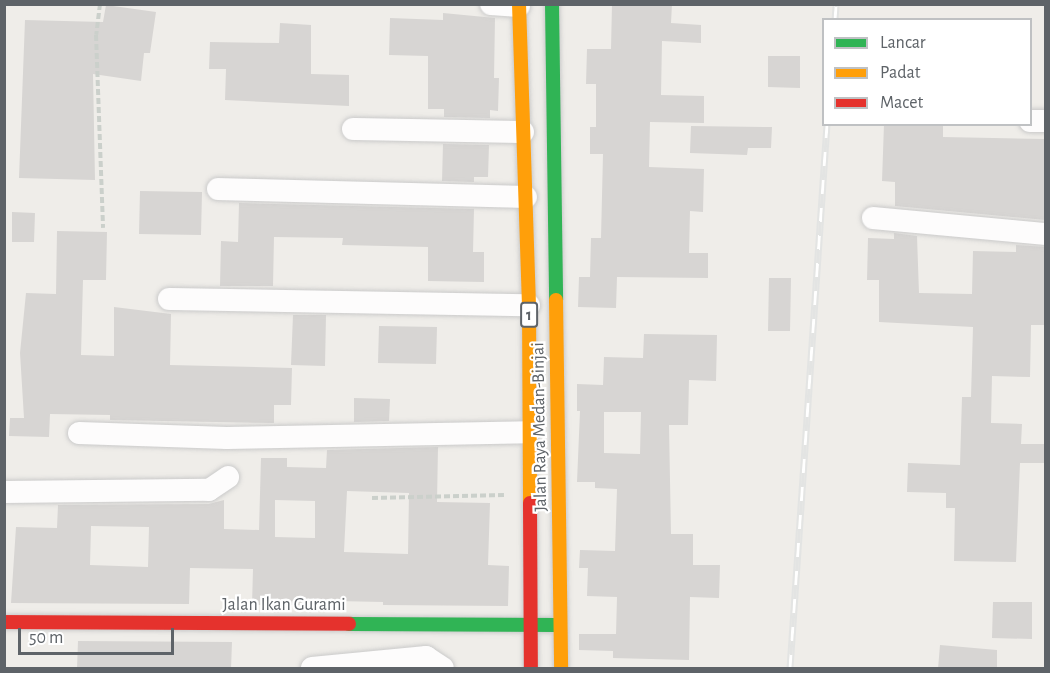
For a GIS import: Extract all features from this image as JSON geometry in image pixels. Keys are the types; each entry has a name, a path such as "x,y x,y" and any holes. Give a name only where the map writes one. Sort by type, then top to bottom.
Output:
{"main road":[{"name":"Jalan Raya Medan-Binjai","path":"552,4 563,625 561,669"},
{"name":"Jalan Raya Medan-Binjai","path":"519,5 529,305 531,669"},
{"name":"Jalan Ikan Gurami","path":"4,622 563,625"}],"street":[{"path":"491,4 519,5"},
{"path":"353,129 523,132"},
{"path":"218,189 526,197"},
{"path":"873,218 1046,234"},
{"path":"169,299 529,305"},
{"path":"80,433 227,438 529,432"},
{"path":"4,492 209,490 228,477"},
{"path":"312,669 426,657 443,669"}],"path":[{"path":"100,4 96,36 103,228"},
{"path":"372,498 529,495"}],"building":[{"path":"612,4 672,4 671,23 701,25 701,43 662,41 661,95 704,96 704,123 650,122 649,167 704,169 703,212 690,211 689,253 708,253 708,278 617,277 616,308 578,307 579,277 590,277 591,238 601,238 603,154 590,154 590,127 596,127 596,84 586,84 587,49 611,49"},
{"path":"106,5 156,12 150,53 144,53 141,81 93,74 95,180 19,178 25,20 103,22"},
{"path":"443,13 495,18 494,78 499,78 498,111 490,110 490,118 444,117 444,109 428,109 428,56 389,55 390,18 443,20"},
{"path":"280,23 311,25 311,74 349,75 349,106 225,100 226,69 209,69 210,42 279,43"},
{"path":"768,56 800,56 800,88 768,87"},
{"path":"691,126 772,127 771,148 748,148 747,155 690,153"},
{"path":"884,126 943,126 943,137 1046,139 1046,220 895,206 895,182 882,181"},
{"path":"443,144 489,145 488,177 474,177 474,182 442,181"},
{"path":"140,191 202,192 201,235 139,234"},
{"path":"239,203 474,209 473,252 484,252 484,282 428,281 428,247 342,245 343,238 274,237 273,286 220,286 221,241 238,242"},
{"path":"12,212 35,213 34,242 12,242"},
{"path":"57,231 107,232 106,280 83,280 81,355 114,356 114,307 171,314 170,365 292,368 291,405 274,405 274,423 110,420 110,415 50,414 49,437 9,436 10,418 24,418 20,353 26,293 56,294"},
{"path":"894,233 917,236 919,293 972,294 973,251 1016,252 1016,245 1046,247 1046,325 1031,325 1030,377 992,376 991,423 1022,424 1021,444 1046,444 1046,463 1020,463 1016,562 954,561 955,508 946,508 946,493 907,492 908,463 960,465 962,397 971,397 973,327 879,322 879,280 867,280 868,238 894,239"},
{"path":"769,278 791,278 790,331 768,331"},
{"path":"293,315 326,315 325,366 291,365"},
{"path":"379,326 437,327 436,364 378,363"},
{"path":"644,334 717,335 716,381 689,380 688,425 669,425 671,534 693,534 693,565 720,565 719,598 690,597 689,660 613,658 613,651 579,650 579,634 616,634 617,597 587,596 588,568 579,568 580,550 615,551 617,489 595,488 595,482 577,482 580,411 577,411 577,384 603,385 604,357 643,358","holes":["604,412 641,412 640,454 604,453"]},
{"path":"354,398 390,399 389,421 354,422"},
{"path":"438,447 437,502 490,503 488,565 509,566 508,606 383,605 383,602 336,601 336,605 252,605 253,569 190,568 189,604 11,603 16,527 57,528 58,505 209,504 224,500 224,529 259,530 261,458 287,458 287,467 326,468 327,450","holes":["347,491 409,493 408,554 344,552","275,500 315,501 315,538 275,537","91,526 149,527 148,567 90,565"]},
{"path":"993,602 1032,602 1032,639 992,638"},
{"path":"78,641 232,642 231,669 77,669"},
{"path":"940,645 997,650 997,669 938,669"}],"railway":[{"path":"835,18 836,4"},
{"path":"790,668 827,126"}],"traffic: fast":[{"path":"552,4 556,300"},
{"path":"349,624 558,625"}],"traffic: slow":[{"path":"519,4 529,305 530,503"},
{"path":"556,300 561,668"}],"traffic: jam":[{"path":"530,503 531,668"},
{"path":"4,622 349,624"}]}
